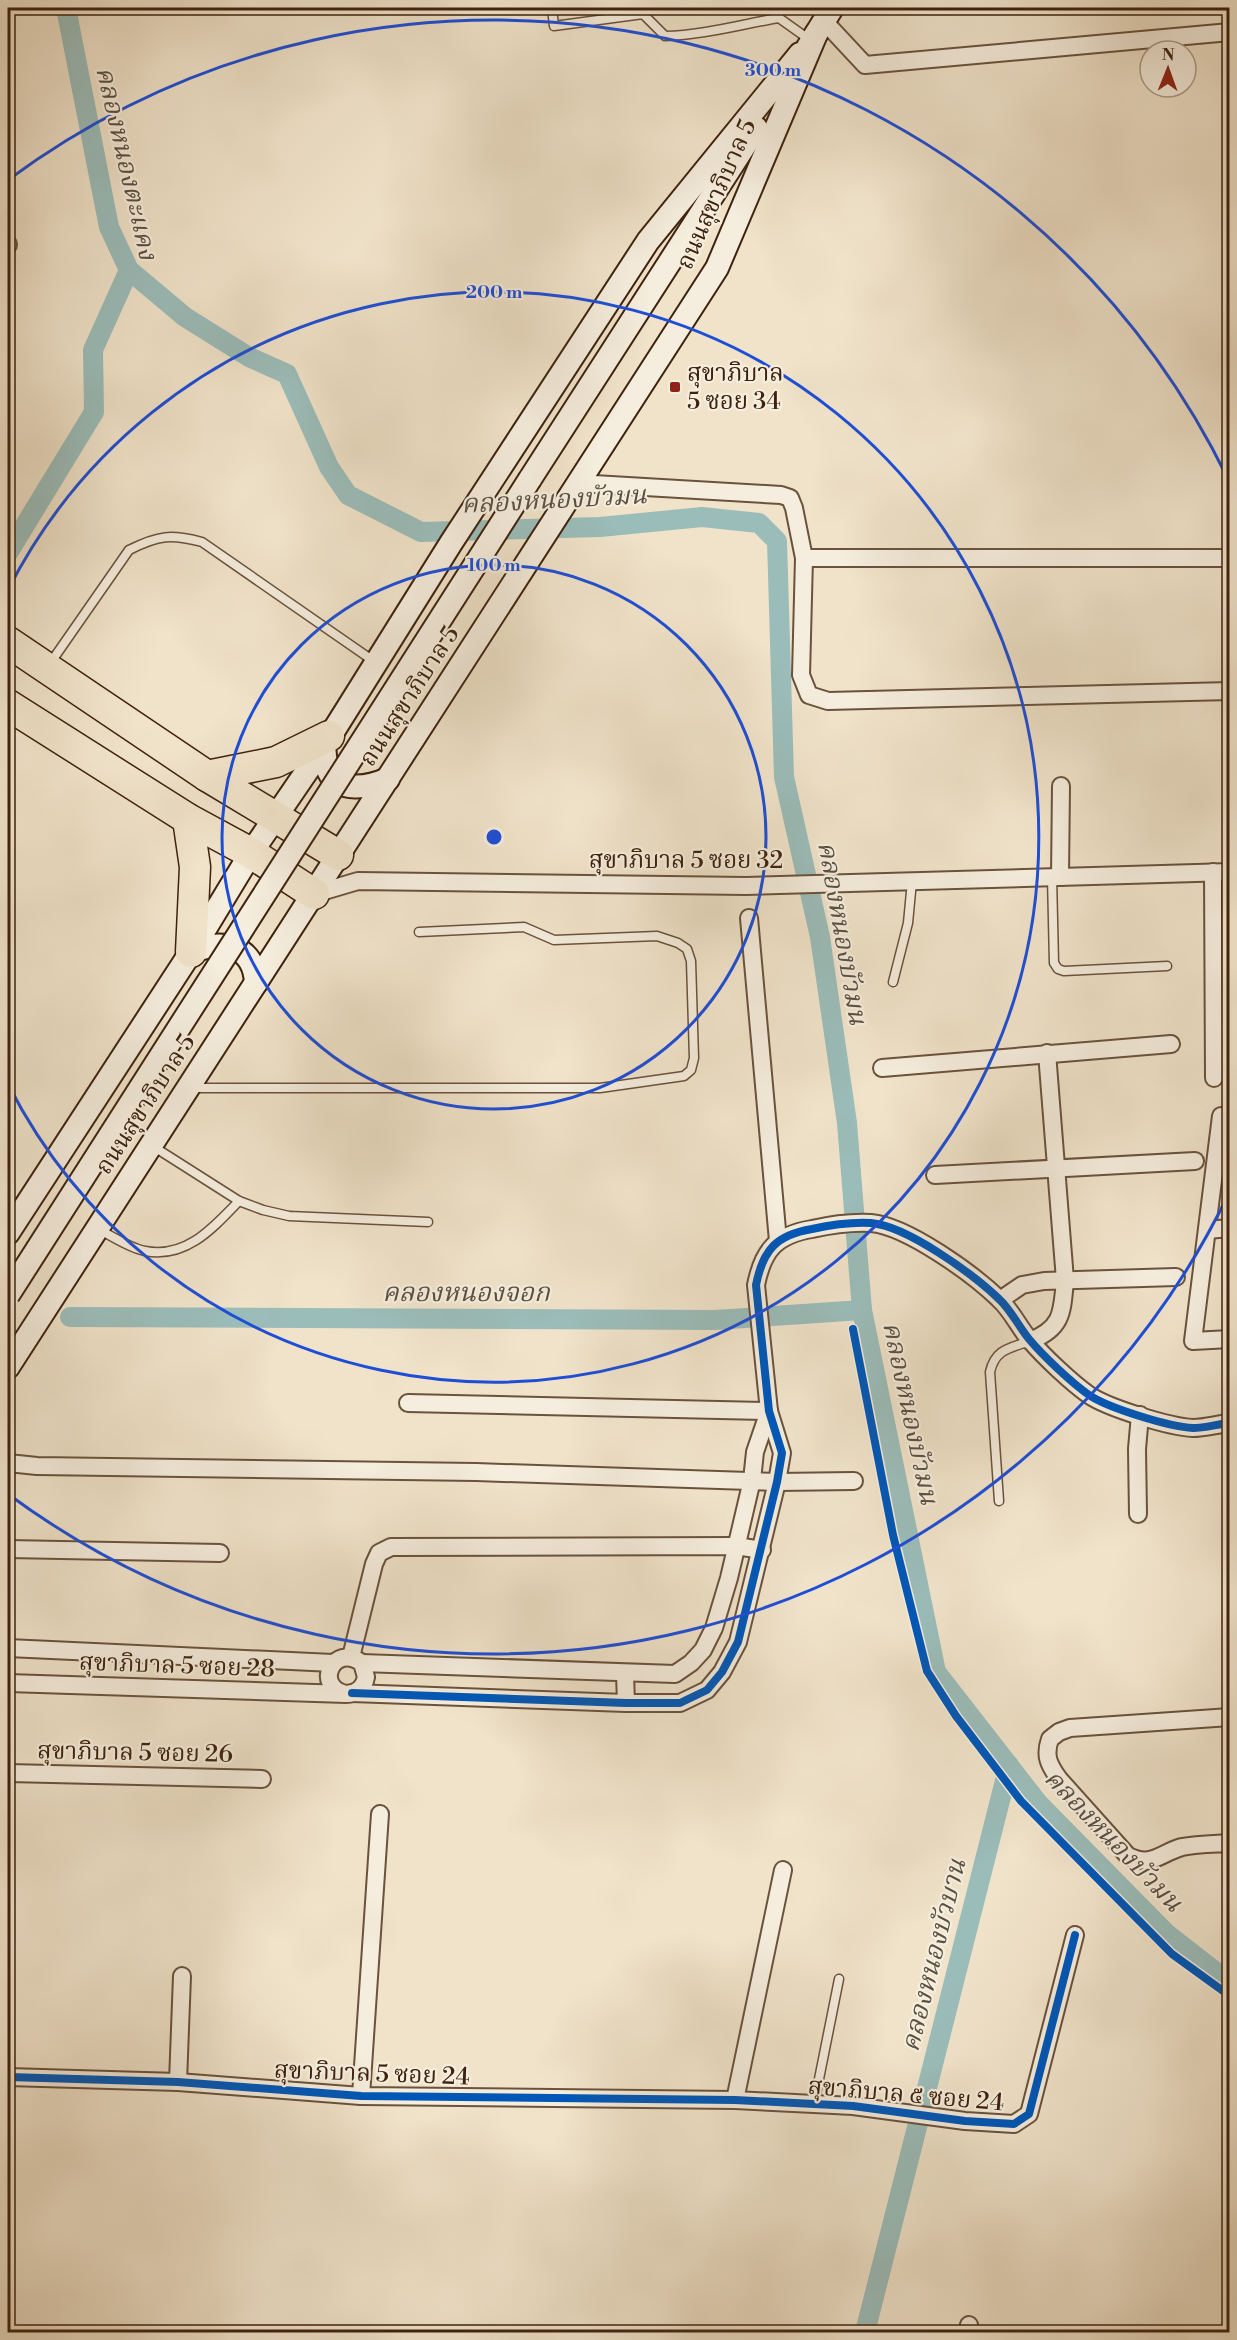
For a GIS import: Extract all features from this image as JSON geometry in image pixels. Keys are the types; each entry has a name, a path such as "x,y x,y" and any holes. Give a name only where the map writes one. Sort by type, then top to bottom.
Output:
{"highway":[{"path":"8,642 207,776 338,855"},
{"path":"13,708 188,819 251,853 314,894"},
{"path":"97,762 124,720"},
{"path":"207,776 276,762 327,741"},
{"path":"188,819 195,867 190,952"}],"main road":[{"name":"ถนนสุขาภิบาล 5","path":"8,1295 821,26"},
{"name":"ถนนสุขาภิบาล 5","path":"8,1367 717,268 821,26"},
{"name":"ถนนสุขาภิบาล 5","path":"8,1233 190,952 251,853 327,741 471,512 648,241 821,26"},
{"path":"327,741 327,770 332,778 349,786 372,786 388,778"},
{"path":"190,952 207,945 218,944 237,949 246,957 255,971 256,983"}],"street":[{"path":"821,26 865,64 1230,32"},
{"path":"577,483 786,496 793,502 804,558 801,675 808,695 828,701 1230,691"},
{"path":"804,558 1230,558"},
{"path":"1056,877 1061,786"},
{"path":"338,855 358,881"},
{"path":"1214,1078 1222,872"},
{"name":"สุขาภิบาล 5 ซอย 32","path":"314,894 358,881 792,885 1222,872"},
{"path":"749,918 778,1241"},
{"path":"882,1068 1171,1044"},
{"path":"1030,1341 1045,1335 1054,1328 1063,1304 1065,1280 1047,1053"},
{"path":"1230,1116 1221,1116 1193,1341 1230,1339"},
{"path":"935,1175 1195,1161"},
{"path":"755,1452 782,1453 769,1411 756,1285 759,1269 770,1248 795,1232 872,1223 892,1229 944,1256 1000,1300 1030,1341 1090,1396 1157,1422 1194,1428 1230,1423"},
{"path":"1207,1230 1230,1228"},
{"path":"1000,1300 1022,1285 1044,1281 1176,1277"},
{"path":"408,1403 769,1411"},
{"path":"356,1660 366,1672 365,1681 360,1689 349,1694 335,1689 329,1679 329,1673 333,1663 338,1659 625,1674 675,1674 691,1664 703,1650 714,1628 752,1480 755,1452 769,1411"},
{"path":"1138,1514 1137,1449 1140,1416"},
{"name":"สุขาภิบาล 5 ซอย 28","path":"8,1683 680,1703 707,1690 722,1672 738,1642 762,1550 782,1453"},
{"path":"8,1463 37,1466 476,1472 777,1482 854,1481"},
{"path":"356,1660 374,1564 379,1553 391,1547 736,1546 762,1550"},
{"path":"8,1549 220,1553"},
{"name":"สุขาภิบาล 5 ซอย 28","path":"8,1648 333,1663"},
{"path":"625,1674 626,1703"},
{"path":"1230,1717 1070,1728 1050,1739 1047,1754 1050,1767 1059,1779 1128,1856 1138,1861 1151,1861 1180,1848 1230,1843"},
{"name":"สุขาภิบาล 5 ซอย 26","path":"8,1773 262,1779"},
{"path":"361,2096 380,1814"},
{"path":"735,2100 783,1870"},
{"name":"สุขาภิบาล ๕ ซอย 24","path":"735,2100 853,2106 965,2121 1014,2124 1029,2114 1075,1935"},
{"path":"178,2082 182,1976"},
{"name":"สุขาภิบาล 5 ซอย 24","path":"8,2078 178,2082 361,2096 735,2100"}],"lane":[{"path":"552,8 554,26 643,14 666,36 689,35 779,18 821,26"},
{"path":"45,666 129,550 148,540 176,535 202,542 375,662"},
{"path":"1056,877 1054,963 1058,969 1064,971 1167,966"},
{"path":"893,982 909,923 912,881"},
{"path":"187,1088 600,1088 684,1076 691,1070 694,1058 691,961 687,949 678,943 657,936 554,940 524,927 419,932"},
{"path":"150,1145 239,1201 263,1210 289,1216 428,1222"},
{"path":"97,1228 142,1251 164,1253 189,1245 212,1230 239,1201"},
{"path":"999,1501 990,1372 994,1358 999,1352 1030,1341"},
{"path":"814,2104 839,1979"}],"waterway":[{"name":"คลองหนองบัวมน","path":"66,8 109,227 129,270 185,317 249,357 287,374 329,467 348,495 421,532 600,527 702,517 759,523 777,541 784,777 820,937 847,1123 862,1310 936,1672 1038,1803 1167,1934 1230,1983"},
{"name":"คลองหนองตะแคง","path":"8,553 94,412 93,350 129,270"},
{"name":"คลองหนองจอก","path":"70,1317 715,1320 862,1310"},
{"name":"คลองหนองบัวบาน","path":"865,2332 1009,1765"}],"cycle path":[{"path":"352,1693 680,1703 707,1690 722,1672 738,1642 777,1482 782,1453 769,1411 756,1285 767,1253 780,1240 789,1235 849,1223 871,1223 903,1233 939,1253 988,1289 1003,1303 1042,1353 1089,1395 1124,1411 1183,1427 1193,1428 1230,1423"},
{"path":"853,1329 893,1535 927,1671 956,1716 1021,1801 1172,1954 1230,1996"},
{"path":"8,2077 178,2082 361,2096 735,2100 853,2106 965,2121 1014,2124 1029,2114 1075,1935"}],"place":[{"name":"สุขาภิบาล 5 ซอย 34","path":"675,387"}]}
